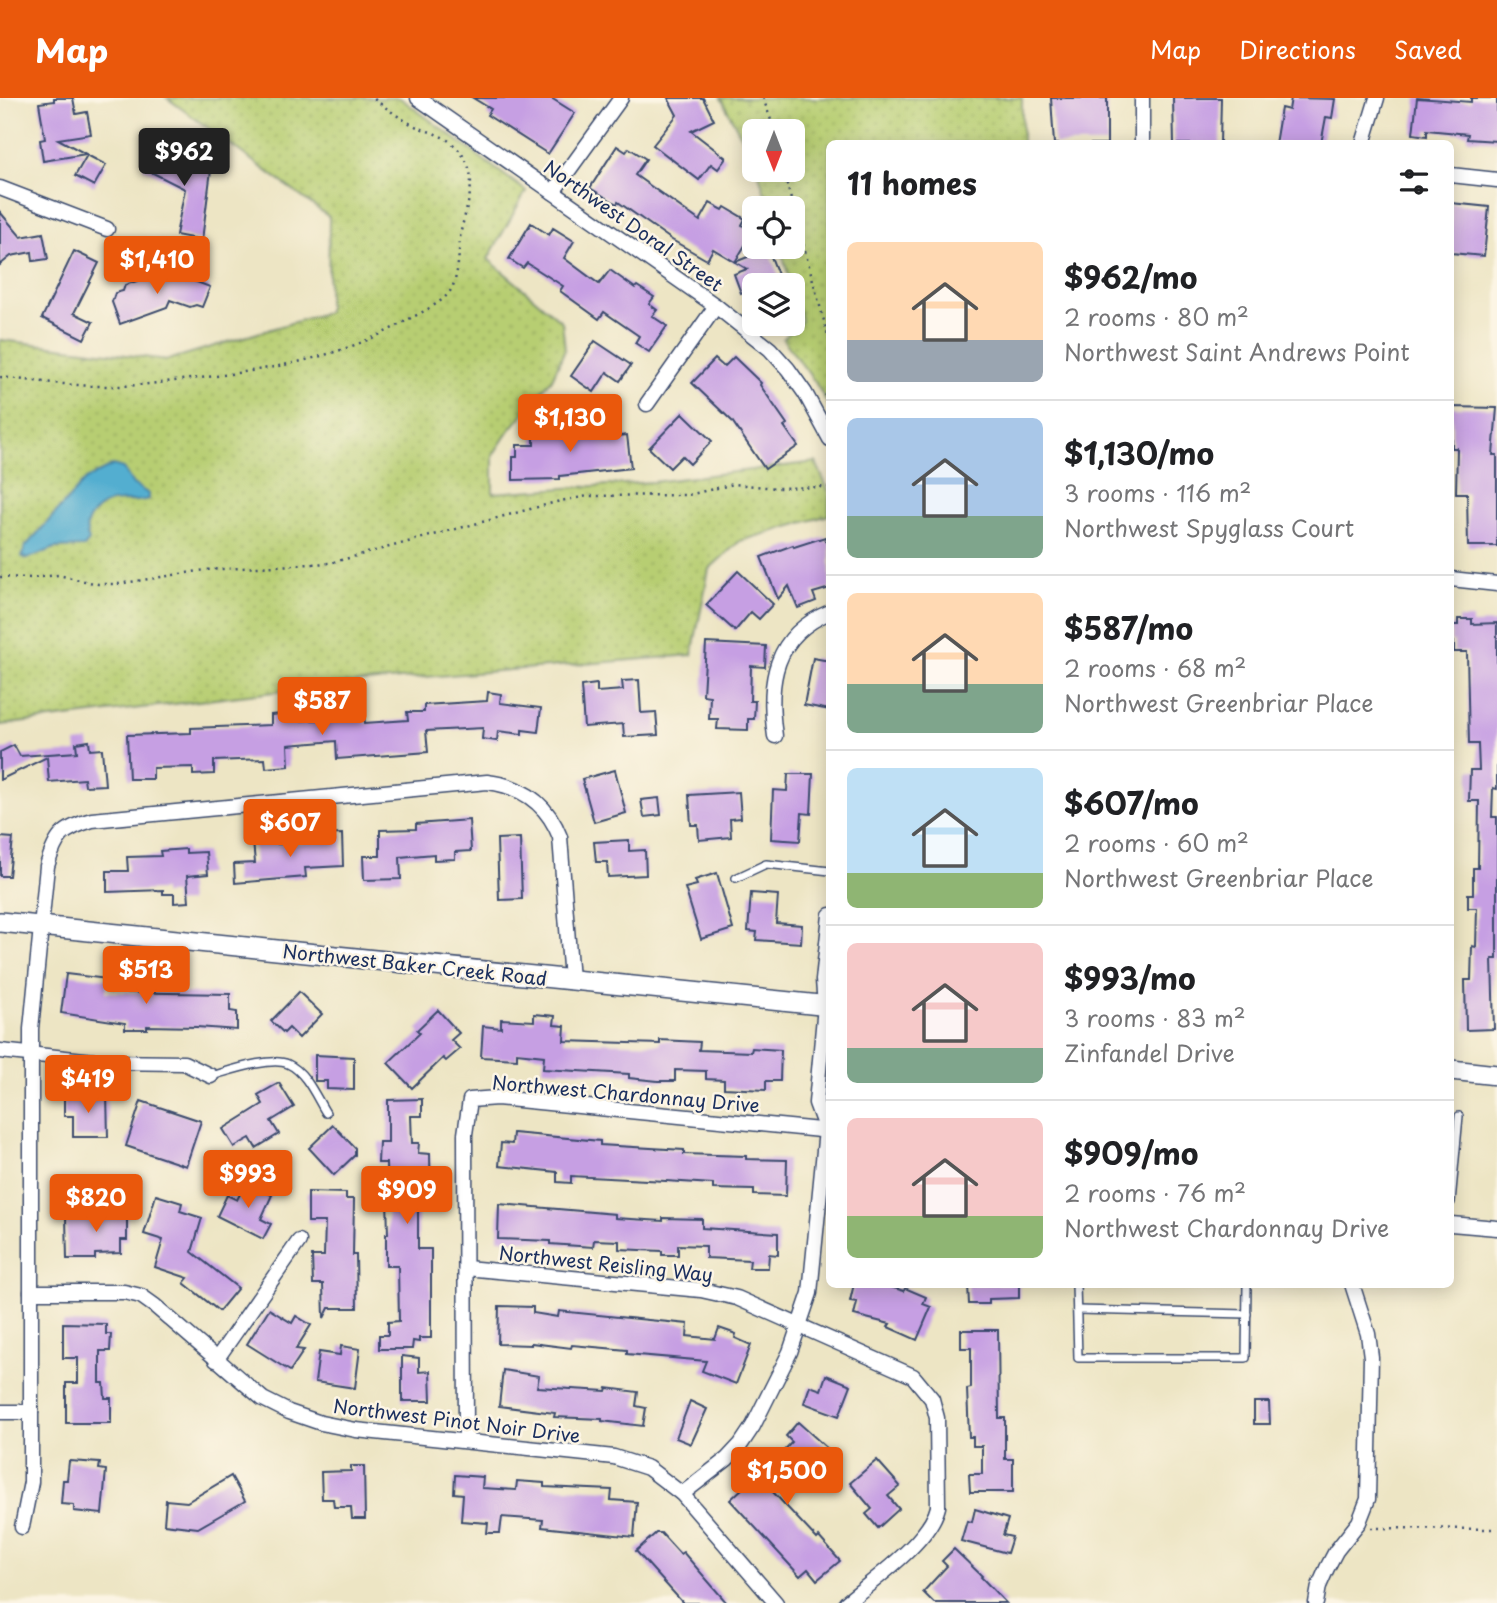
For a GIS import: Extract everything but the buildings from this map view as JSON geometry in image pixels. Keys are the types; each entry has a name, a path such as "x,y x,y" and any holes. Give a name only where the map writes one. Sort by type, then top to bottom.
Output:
{"main road":[{"name":"Northwest Baker Creek Road","path":"0,922 826,1006"},
{"path":"1454,1070 1497,1075"}],"street":[{"name":"Northwest Doral Street","path":"418,98 716,306 770,349 805,393 826,432"},
{"path":"553,192 621,98"},
{"path":"1142,98 1142,140"},
{"path":"1364,140 1377,98"},
{"path":"1454,175 1497,180"},
{"path":"0,188 107,229"},
{"path":"647,404 716,306"},
{"path":"1454,579 1497,584"},
{"path":"775,736 772,713 775,672 783,648 800,628 826,614"},
{"path":"22,1527 31,1482 32,1007 47,866 53,846 65,830 85,822 487,782 503,784 526,794 546,809 560,837 571,980"},
{"path":"826,952 823,980 826,1000"},
{"path":"826,1015 816,1103 826,1124"},
{"path":"0,1051 118,1063 184,1063 211,1076"},
{"name":"Northwest Chardonnay Drive","path":"466,1441 466,1134 470,1100 497,1098 826,1128"},
{"path":"682,1494 727,1459 741,1444 753,1426 790,1352 810,1293 826,1146"},
{"path":"1454,1224 1497,1228"},
{"path":"216,1360 299,1241"},
{"name":"Northwest Reisling Way","path":"466,1268 701,1290 737,1298 913,1376 932,1399 937,1418 936,1518 921,1538 846,1603"},
{"path":"1316,1603 1319,1586 1327,1568 1336,1551 1359,1522 1368,1499 1371,1357 1368,1334 1353,1288"},
{"name":"Northwest Pinot Noir Drive","path":"32,1292 124,1292 141,1296 263,1399 321,1423 356,1430 614,1457 648,1468 682,1494 776,1603"},
{"path":"0,1412 31,1412"}],"lane":[{"path":"736,878 766,864 826,871"},
{"path":"211,1076 268,1062 287,1063 304,1078 326,1113"},
{"path":"1454,1170 1459,1116"},
{"path":"1076,1288 1078,1358 1246,1358 1247,1288"},
{"path":"1077,1310 1247,1314"}],"path":[{"path":"0,377 64,385 109,387 236,374 327,356 370,339 431,307 451,290 459,261 460,239 472,179 466,162 455,147 437,134 393,114 373,98"},
{"path":"763,98 771,119"},
{"path":"786,182 826,328"},
{"path":"0,577 33,578 58,575 98,584 118,584 205,570 330,563 560,501 589,496 688,495 734,484 776,488 826,487"},
{"path":"1368,1526 1374,1529 1497,1529"}],"green space":[{"path":"167,98 400,98 526,191 488,259 562,322 565,349 552,379 508,432 493,455 493,493 653,482 816,462 826,485 826,516 740,541 709,569 692,655 340,684 0,725 0,340 168,360 328,312 329,217"},
{"path":"721,98 1022,98 1022,140 826,140 826,401 783,339 786,336 805,336 805,273 788,273 784,259 805,259 805,196 766,196 761,182 805,182 805,119 742,119 742,137"}],"water":[{"path":"113,465 123,468 133,484 149,494 149,499 112,502 99,508 88,521 86,530 89,541 84,547 55,548 27,559 22,557 25,547 86,479"}]}
